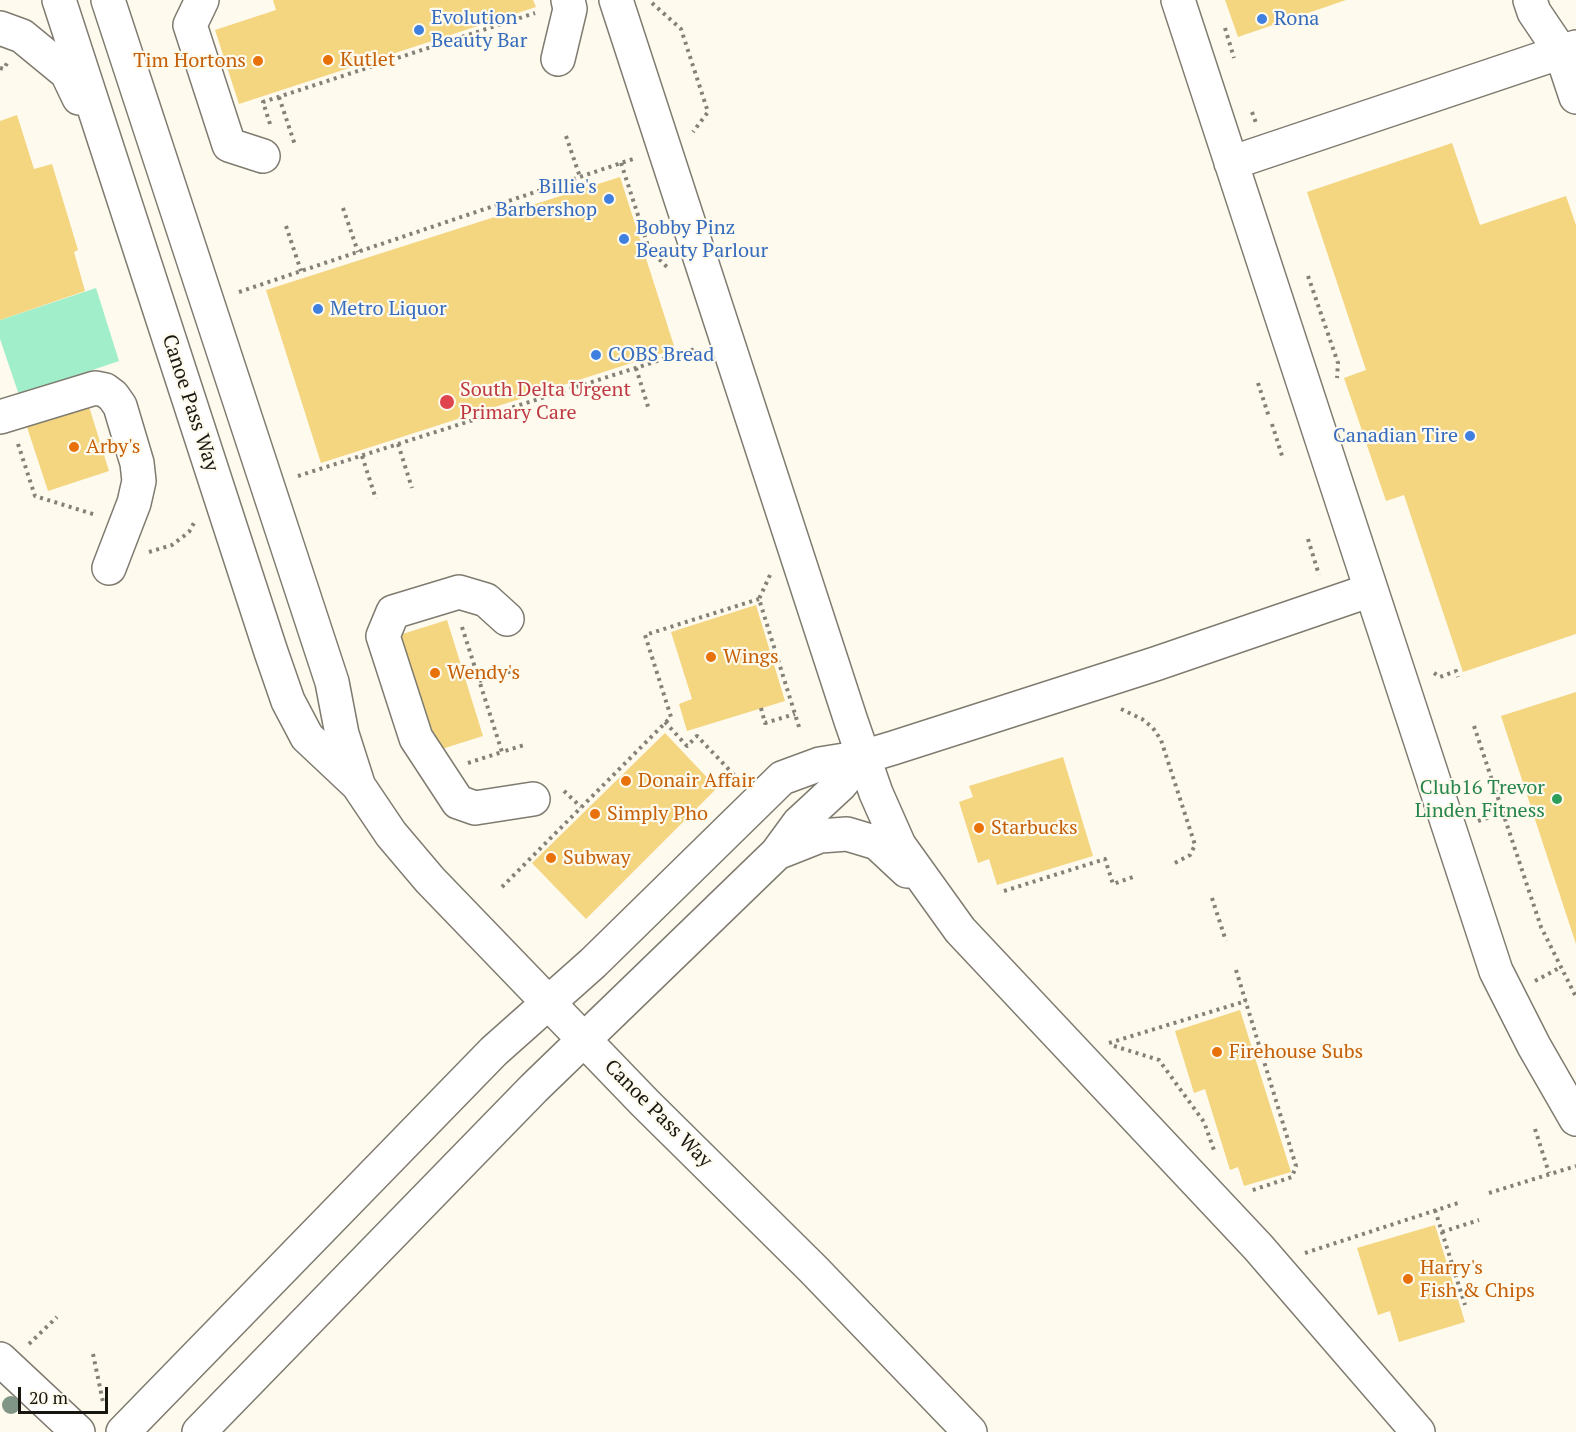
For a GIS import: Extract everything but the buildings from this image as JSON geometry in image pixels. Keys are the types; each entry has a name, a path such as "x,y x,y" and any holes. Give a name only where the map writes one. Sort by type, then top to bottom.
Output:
{"street":[{"name":"Canoe Pass Way","path":"59,0 288,701 307,737 358,785 391,834 430,880 970,1432"},
{"name":"Canoe Pass Way","path":"108,0 332,682 342,734 358,785"},
{"path":"202,0 190,25 229,145 262,142"},
{"path":"558,59 570,9 568,0"},
{"path":"616,0 864,757 879,800 899,845 960,930 1258,1247 1418,1432"},
{"path":"1178,0 1496,971 1534,1046 1576,1119"},
{"path":"1530,0 1534,12 1568,49 1576,97"},
{"path":"0,28 22,36 67,74 110,159"},
{"path":"1231,163 1568,49"},
{"path":"4,416 95,388 113,396 120,406 137,463 139,482 134,503 109,568"},
{"path":"123,1432 494,1051 593,963 782,778 820,764 864,757 1155,664 1371,590"},
{"path":"507,619 486,600 459,592 393,612 383,636 416,738 458,802 475,808 548,795"},
{"path":"199,1432 534,1088 777,853 799,824 840,785 864,757"},
{"path":"777,853 820,836 847,834 877,843 930,891"},
{"path":"14,1352 78,1432"}],"path":[{"path":"649,0 681,29 708,112 687,140"},
{"path":"262,142 270,125 263,102 535,13"},
{"path":"1225,28 1234,58"},
{"path":"279,97 295,146"},
{"path":"566,136 580,177"},
{"path":"238,292 636,157"},
{"path":"621,163 649,249 672,273"},
{"path":"344,208 358,252"},
{"path":"286,226 301,271"},
{"path":"1308,276 1338,363 1337,379"},
{"path":"298,476 702,347 704,354"},
{"path":"636,368 650,410"},
{"path":"1258,383 1269,417"},
{"path":"4,416 35,496 99,517"},
{"path":"1272,424 1283,459"},
{"path":"398,444 412,488"},
{"path":"362,456 376,499"},
{"path":"141,551 149,552 172,545 189,532 198,513"},
{"path":"1308,539 1320,579"},
{"path":"773,569 759,599 798,727"},
{"path":"502,887 671,717 645,635 759,599"},
{"path":"460,620 502,753"},
{"path":"479,681 522,668"},
{"path":"1433,672 1440,677 1456,671 1458,677"},
{"path":"761,708 765,723 795,714"},
{"path":"1117,708 1142,719 1153,728 1161,740 1195,845 1190,855 1171,865"},
{"path":"665,722 687,746 697,736 742,783"},
{"path":"1474,726 1541,927 1576,998"},
{"path":"465,757 467,763 524,745"},
{"path":"548,795 581,807"},
{"path":"1474,822 1503,813"},
{"path":"1004,891 1105,859 1113,884 1133,877"},
{"path":"1212,898 1226,941"},
{"path":"1533,982 1561,967"},
{"path":"1236,970 1296,1166 1292,1177 1244,1193 1249,1199"},
{"path":"1218,1162 1204,1122 1159,1060 1106,1044 1246,1000"},
{"path":"1535,1130 1549,1173"},
{"path":"1489,1193 1576,1166"},
{"path":"1302,1253 1458,1203"},
{"path":"1435,1210 1465,1305"},
{"path":"1442,1232 1479,1220"},
{"path":"14,1352 57,1317"},
{"path":"93,1354 103,1402"}],"green space":[{"path":"96,288 119,361 19,395 0,339 0,320"}],"place":[{"name":"Rona","path":"1262,19"},
{"name":"Evolution Beauty Bar","path":"419,30"},
{"name":"Kutlet","path":"328,60"},
{"name":"Tim Hortons","path":"258,61"},
{"name":"Billie's Barbershop","path":"609,199"},
{"name":"Bobby Pinz Beauty Parlour","path":"624,239"},
{"name":"Metro Liquor","path":"318,309"},
{"name":"COBS Bread","path":"596,355"},
{"name":"South Delta Urgent Primary Care","path":"447,402"},
{"name":"Canadian Tire","path":"1470,436"},
{"name":"Arby's","path":"74,447"},
{"name":"Wings","path":"711,657"},
{"name":"Wendy's","path":"435,673"},
{"name":"Donair Affair","path":"626,781"},
{"name":"Club16 Trevor Linden Fitness","path":"1557,799"},
{"name":"Simply Pho","path":"595,814"},
{"name":"Starbucks","path":"979,828"},
{"name":"Subway","path":"551,858"},
{"name":"Firehouse Subs","path":"1217,1052"},
{"name":"Harry's Fish & Chips","path":"1408,1279"}]}
